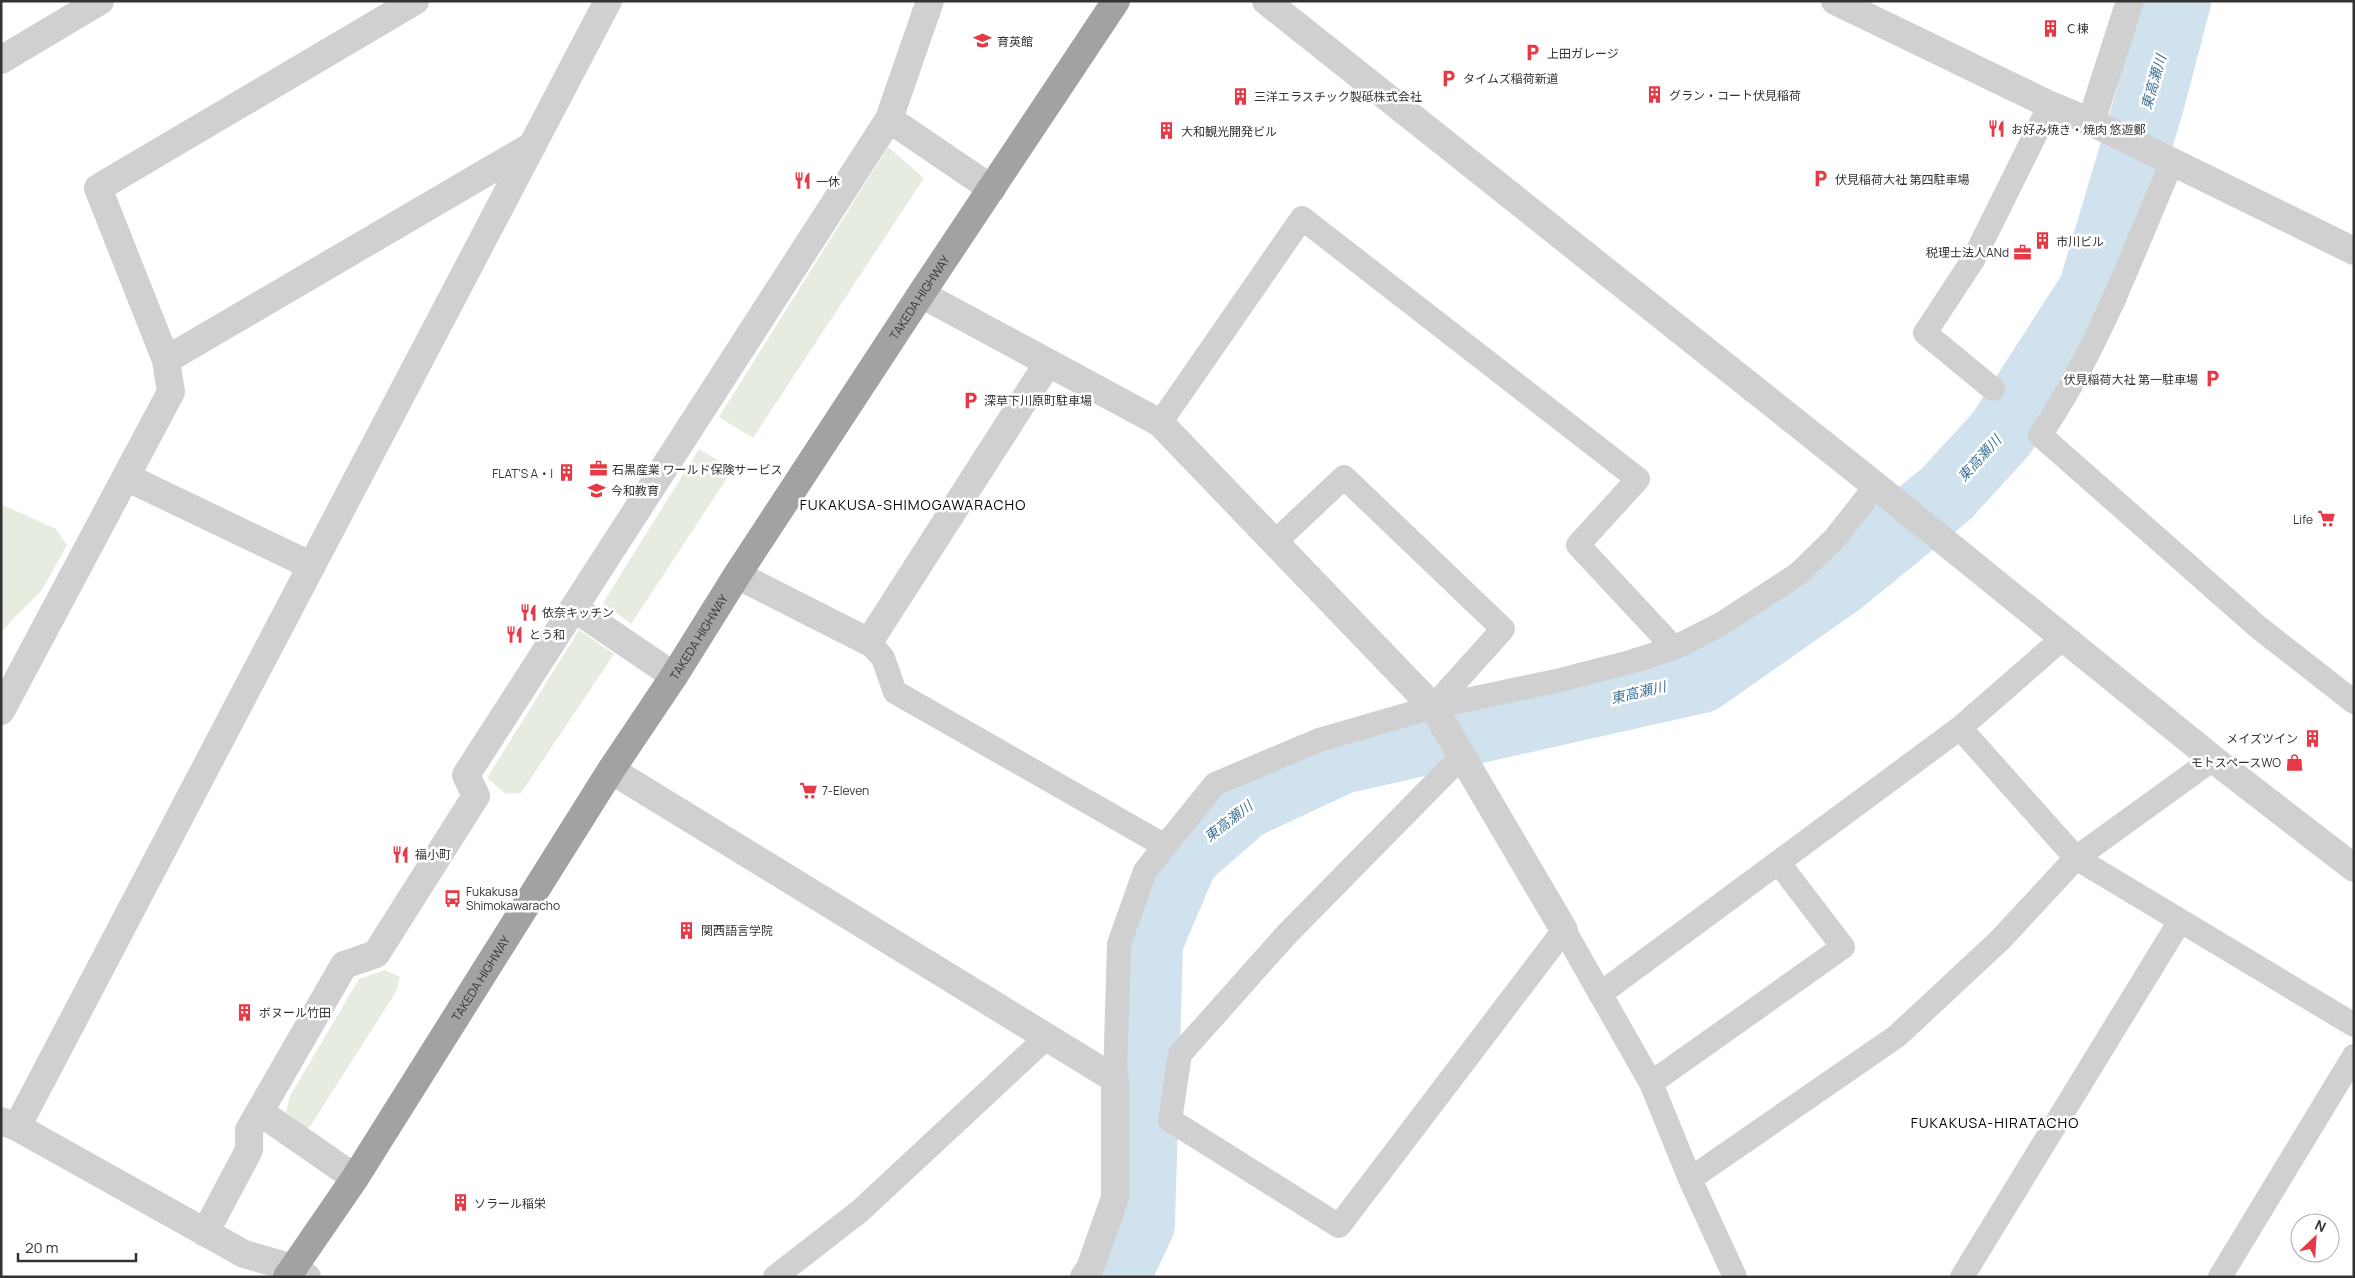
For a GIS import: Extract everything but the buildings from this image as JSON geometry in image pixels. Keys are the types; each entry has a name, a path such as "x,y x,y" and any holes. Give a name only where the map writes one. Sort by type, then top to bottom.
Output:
{"highway":[{"name":"TAKEDA HIGHWAY","path":"296,1274 612,770 737,575 1116,1"}],"street":[{"path":"1,60 100,1"},
{"path":"1,711 171,392 166,360 98,188 415,1"},
{"path":"296,1274 244,1254 9,1124 312,566 608,1"},
{"path":"205,1233 249,1150 249,1130 344,966 376,954 476,796 466,774 889,119 930,1"},
{"path":"1266,1 1885,494 2213,759 2354,868"},
{"path":"1835,1 2050,105 2098,126 2354,251"},
{"path":"2098,126 2130,1"},
{"path":"889,119 992,189"},
{"path":"166,360 532,145"},
{"path":"921,294 1160,423 1433,707 1564,930"},
{"path":"737,575 869,642 1048,363"},
{"path":"126,477 312,566"},
{"path":"574,608 674,676"},
{"path":"612,770 1115,1079 1115,1198 1090,1268 1084,1277"},
{"path":"260,1112 355,1178"}],"lane":[{"path":"1993,389 1926,333 1973,260 2050,105"},
{"path":"2172,162 2108,309 2065,399 2040,436 2258,627 2354,702"},
{"path":"1160,423 1302,218 1638,479 1578,545 1674,648"},
{"path":"1275,542 1344,477 1503,629 1433,707"},
{"path":"1115,1079 1119,944 1146,872 1215,784 1319,740 1433,707 1556,681 1630,662 1674,648 1721,624 1798,574 1885,494"},
{"path":"1600,994 1960,728 2063,638"},
{"path":"869,642 883,658 895,692 1165,846"},
{"path":"1960,728 2076,858 2354,1026"},
{"path":"1462,756 1286,934 1180,1054 1170,1120 1339,1226 1564,930 1651,1083 1690,1179 1735,1277"},
{"path":"1690,1179 1897,1036 2000,940 2076,858 2213,759"},
{"path":"1651,1083 1843,947 1778,862"},
{"path":"1962,1277 2180,921"},
{"path":"775,1277 860,1211 1047,1037"},
{"path":"2220,1277 2354,1056"}],"shaded area":[{"path":"888,147 924,178 753,438 719,417"},
{"path":"699,449 733,469 631,624 603,603"},
{"path":"1,504 56,529 67,545 42,590 1,633"},
{"path":"579,630 614,654 521,793 506,794 487,778"},
{"path":"385,970 400,977 396,992 307,1131 286,1112 290,1096 359,979"}],"waterway":[{"name":"東高瀬川","path":"1115,1277 1140,1224 1148,942 1184,857 1243,805 1341,759 1701,678 1839,581 1946,494 2001,434 2093,291 2150,100 2176,1"}],"place":[{"name":"Ｃ棟","path":"2051,28"},
{"name":"育英館","path":"983,41"},
{"name":"上田ガレージ","path":"1533,53"},
{"name":"タイムズ稲荷新道","path":"1449,78"},
{"name":"グラン・コート伏見稲荷","path":"1655,95"},
{"name":"三洋エラスチック製砥株式会社","path":"1240,96"},
{"name":"お好み焼き・焼肉 悠遊鄭","path":"1997,129"},
{"name":"大和観光開発ビル","path":"1167,131"},
{"name":"伏見稲荷大社 第四駐車場","path":"1821,179"},
{"name":"一休","path":"802,181"},
{"name":"市川ビル","path":"2042,241"},
{"name":"税理士法人ANd","path":"2023,252"},
{"name":"伏見稲荷大社 第一駐車場","path":"2212,379"},
{"name":"深草下川原町駐車場","path":"970,400"},
{"name":"石黒産業 ワールド保険サービス","path":"598,469"},
{"name":"FLAT'S A・I","path":"567,473"},
{"name":"今和教育","path":"597,490"},
{"name":"Life","path":"2327,519"},
{"name":"依奈キッチン","path":"528,612"},
{"name":"とう和","path":"515,634"},
{"name":"メイズツイン","path":"2312,738"},
{"name":"モトスペースWO","path":"2295,762"},
{"name":"7-Eleven","path":"808,790"},
{"name":"福小町","path":"401,854"},
{"name":"Fukakusa Shimokawaracho","path":"452,898"},
{"name":"関西語言学院","path":"687,930"},
{"name":"ボヌール竹田","path":"245,1012"},
{"name":"ソラール稲栄","path":"460,1203"}],"district":[{"name":"FUKAKUSA-SHIMOGAWARACHO","path":"913,504"},
{"name":"FUKAKUSA-HIRATACHO","path":"1995,1122"}]}
